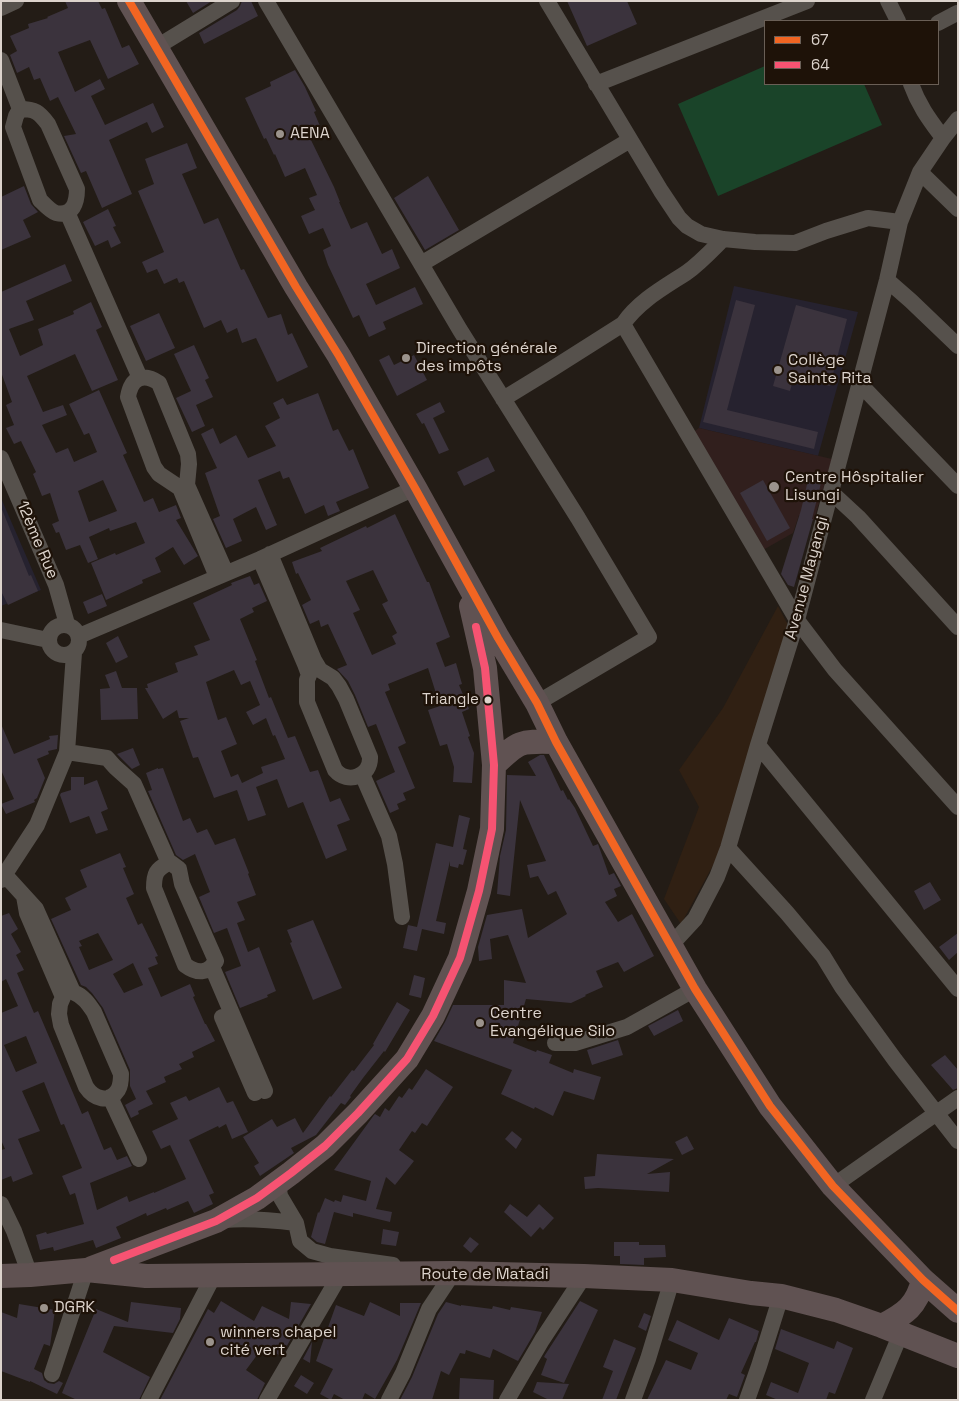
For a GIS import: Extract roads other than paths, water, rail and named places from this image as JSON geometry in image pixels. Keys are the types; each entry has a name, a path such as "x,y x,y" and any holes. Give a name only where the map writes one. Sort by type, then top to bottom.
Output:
{"highway":[{"path":"129,1 415,488 695,989 770,1106 833,1186 923,1280 958,1311"},
{"path":"86,1270 216,1221 257,1198 278,1183 325,1146 358,1113 407,1058 433,1016 460,958 479,891 492,829 494,765 485,668 465,580"},
{"path":"494,765 514,747 522,743 530,741 556,742"},
{"name":"Route de Matadi","path":"1,1276 86,1270 146,1276 452,1273 672,1280 780,1296 836,1310 891,1329 958,1356"},
{"path":"891,1329 920,1294 923,1280"}],"street":[{"path":"1,8 16,1"},
{"path":"156,48 232,1"},
{"path":"266,1 460,330 578,518 649,637 536,703"},
{"path":"547,1 661,191 687,226 701,234 723,239 795,243 868,218 900,222"},
{"path":"596,84 807,1"},
{"path":"888,1 898,20"},
{"path":"939,22 957,13"},
{"path":"1,60 20,109"},
{"path":"912,85 924,114 943,138"},
{"path":"20,109 32,109 41,115 48,124 77,189 77,200 74,206 67,212 55,213 40,200 13,127 20,109"},
{"name":"Avenue Mayangi","path":"670,946 694,919 717,876 728,848 797,620 887,280 900,222 920,172 958,119"},
{"path":"421,264 630,140"},
{"path":"920,172 958,209"},
{"path":"67,212 140,378"},
{"path":"503,399 623,324 630,312 654,293 700,262 723,239"},
{"path":"887,280 911,300 958,346"},
{"path":"623,324 797,620 835,670 958,807"},
{"path":"183,487 159,474 154,467 128,397 132,383 140,378 148,377 159,383 188,454 189,464 183,487 221,575"},
{"path":"859,383 958,486"},
{"name":"12ème Rue","path":"1,458 56,585 67,624"},
{"path":"79,636 265,556 415,488"},
{"path":"830,492 858,518 958,627"},
{"path":"265,556 314,660 314,672 307,689 308,702 335,770 344,778 359,776 368,768 370,757 346,699 333,678 314,672"},
{"path":"68,994 36,909 3,877 37,825 65,757 74,653 79,645 79,636 75,629 67,624 58,626 51,631 48,640 50,648 57,654 66,656 74,653"},
{"path":"1,630 48,640"},
{"path":"758,745 958,989"},
{"path":"65,757 108,758 134,784 164,865"},
{"path":"359,776 378,832"},
{"path":"359,776 389,836 402,917"},
{"path":"728,848 823,956 847,994 895,1060 958,1141"},
{"path":"171,863 179,869 182,884 216,961 208,969 198,972 185,965 154,888 156,875 164,865 171,863"},
{"path":"208,969 260,1093"},
{"path":"555,1043 575,1043 627,1027 695,989"},
{"path":"68,994 80,995 94,1012 121,1074 121,1084 118,1090 110,1097 97,1098 86,1087 61,1025 60,1004 68,994"},
{"path":"110,1097 139,1159"},
{"path":"833,1186 958,1098"},
{"path":"278,1183 280,1196 296,1223 300,1241 312,1251 330,1256 452,1273 429,1309 403,1373 389,1400"},
{"path":"1,1204 14,1231 30,1275"},
{"path":"216,1221 270,1219 296,1223"},
{"path":"52,1374 86,1270"},
{"path":"149,1400 214,1275"},
{"path":"267,1400 340,1275"},
{"path":"507,1400 542,1340 584,1276"},
{"path":"633,1400 648,1359 672,1280"},
{"path":"747,1400 780,1296"},
{"path":"873,1400 891,1329"}],"place":[{"name":"AENA","path":"280,134"},
{"name":"Direction générale des impôts","path":"406,358"},
{"name":"Collège Sainte Rita","path":"778,370"},
{"name":"Centre Hôspitalier Lisungi","path":"774,487"},
{"name":"Triangle","path":"488,700"},
{"name":"Centre Evangélique Silo","path":"480,1023"},
{"name":"DGRK","path":"44,1308"},
{"name":"winners chapel cité vert","path":"210,1342"}]}
